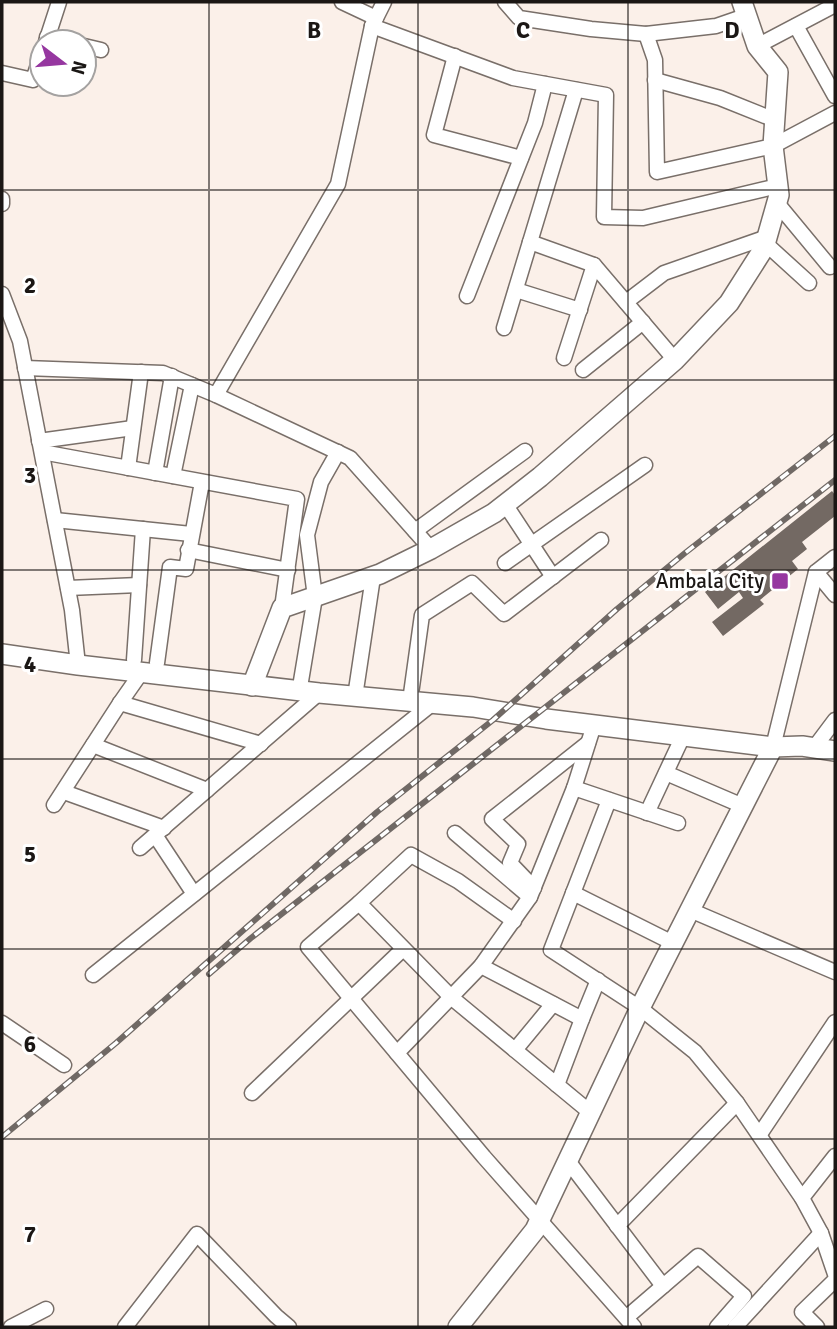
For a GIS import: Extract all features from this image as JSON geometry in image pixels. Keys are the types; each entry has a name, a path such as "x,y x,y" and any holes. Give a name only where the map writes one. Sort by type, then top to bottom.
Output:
{"street":[{"path":"50,28 59,2"},
{"path":"342,2 374,22 455,57 513,78 606,96 604,217 643,218 777,194"},
{"path":"216,395 338,184 374,22 384,2"},
{"path":"282,608 373,577 431,549 494,513 540,477 675,360 729,303 764,248 777,194 773,146 778,72 757,46 745,9 716,26 646,34 519,18 505,2"},
{"path":"757,46 835,5"},
{"path":"796,26 835,96"},
{"path":"646,34 655,60 657,172 773,146 835,113"},
{"path":"455,57 434,135 521,158"},
{"path":"2,73 28,79"},
{"path":"655,80 720,98 775,120"},
{"path":"467,296 536,124 545,84"},
{"path":"504,328 576,90"},
{"path":"777,194 830,267"},
{"path":"766,240 809,284"},
{"path":"626,302 664,273 766,240"},
{"path":"530,242 594,265 675,360"},
{"path":"564,358 594,265"},
{"path":"516,290 580,310"},
{"path":"2,294 20,341 72,610 77,659"},
{"path":"583,370 643,322"},
{"path":"25,368 163,373 216,395 350,458 431,549"},
{"path":"128,468 141,372"},
{"path":"155,473 172,376"},
{"path":"173,476 192,385"},
{"path":"41,447 133,428"},
{"path":"41,447 128,468 297,499 282,608 254,680"},
{"path":"415,531 525,451"},
{"path":"301,681 315,597 307,536 321,482 338,452"},
{"path":"505,563 645,465"},
{"path":"54,806 144,665 170,567 186,569 202,482"},
{"path":"505,504 553,577"},
{"path":"55,520 191,534"},
{"path":"143,529 139,585 144,665"},
{"path":"407,701 422,615 472,583 504,614 601,540"},
{"path":"188,550 288,570"},
{"path":"458,1327 535,1230 640,1007 773,747 816,572 835,557"},
{"path":"816,572 835,595"},
{"path":"356,690 373,577"},
{"path":"68,588 139,585"},
{"path":"2,642 77,659"},
{"path":"2,654 144,665 254,680 319,693 473,707 546,719 591,734 683,736 773,747 802,746 835,751"},
{"path":"254,680 322,683 407,701"},
{"path":"140,848 319,693"},
{"path":"120,703 261,744"},
{"path":"93,975 433,703"},
{"path":"814,748 835,720"},
{"path":"397,1053 481,966 532,893 574,789 591,734"},
{"path":"532,893 510,863 518,844 492,819 591,734"},
{"path":"647,813 683,736"},
{"path":"93,745 207,790"},
{"path":"773,747 800,757 835,763"},
{"path":"666,773 743,806"},
{"path":"574,789 678,823"},
{"path":"64,792 160,832 194,894"},
{"path":"609,800 551,950 640,1007 695,1052 760,1134 802,1198 834,1264"},
{"path":"455,833 532,893"},
{"path":"514,921 458,881 411,855 308,947 484,1157 629,1323 663,1286 698,1256 744,1296 717,1327"},
{"path":"573,893 673,943"},
{"path":"359,904 452,998 591,1113"},
{"path":"690,910 835,972"},
{"path":"252,1093 403,949"},
{"path":"481,966 582,1019"},
{"path":"557,1085 598,980"},
{"path":"515,1050 554,1004"},
{"path":"760,1134 829,1043 835,1022"},
{"path":"2,1023 64,1065"},
{"path":"617,1226 737,1103"},
{"path":"802,1198 835,1156"},
{"path":"568,1161 663,1286"},
{"path":"735,1327 821,1233"},
{"path":"125,1327 197,1234 271,1322 289,1327"},
{"path":"817,1327 802,1312 835,1280"},
{"path":"11,1327 46,1309"}],"building":[{"path":"832,491 835,495 835,516 802,542 807,549 792,561 798,569 760,600 764,604 723,636 712,622 743,598 739,592 718,609 705,592"}],"railway":[{"path":"2,1137 116,1043 377,812 493,720 617,609 835,436"},
{"path":"209,974 251,938 835,480"}],"place":[{"name":"Ambala City","path":"780,581"}]}
